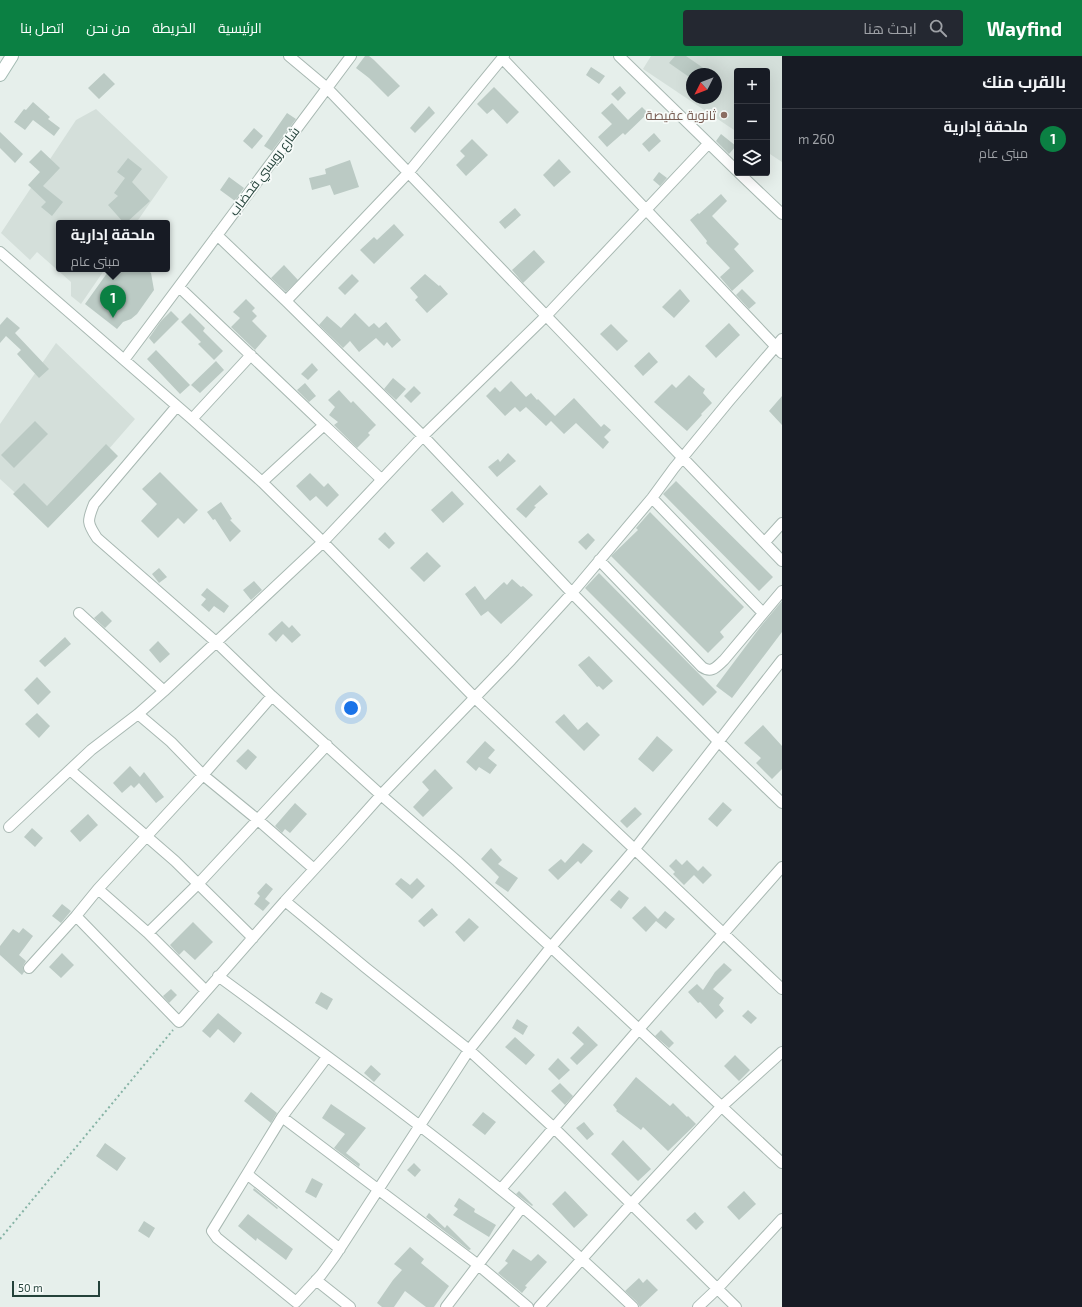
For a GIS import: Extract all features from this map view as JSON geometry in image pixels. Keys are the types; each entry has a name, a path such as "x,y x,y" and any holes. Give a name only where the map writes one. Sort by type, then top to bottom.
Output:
{"street":[{"path":"0,76 12,56"},
{"path":"289,56 326,87 408,173 480,245 546,316 782,561"},
{"name":"شارع رويسي قحضاب","path":"124,360 326,87 351,56"},
{"path":"76,916 179,1022 218,976 381,795 511,660 572,593 652,498 729,401 780,346 646,209 503,57 408,173 286,301"},
{"path":"624,58 708,144 734,168"},
{"path":"9,827 91,750 138,714 164,691 323,542 423,436 546,316 708,144"},
{"path":"742,176 782,214"},
{"path":"217,235 423,436 572,593 719,742 782,803"},
{"path":"0,252 262,482 323,542 474,697 782,989"},
{"path":"179,287 381,479"},
{"path":"192,419 251,355"},
{"path":"177,406 94,504 89,516 89,527 97,538 216,642 272,696 381,795 457,861 782,1163"},
{"path":"262,482 324,425"},
{"path":"652,498 763,614"},
{"path":"765,542 782,523"},
{"path":"599,560 706,669 714,669 724,660 782,591"},
{"path":"79,613 164,691"},
{"path":"327,1057 282,1116 213,1230 214,1234 296,1302 316,1280 340,1249 469,1050 551,947 634,850 782,660"},
{"path":"29,968 272,696"},
{"path":"138,714 171,742 203,775 258,820 314,869"},
{"path":"148,933 199,883 327,745"},
{"path":"70,770 199,883 253,938"},
{"path":"501,1189 639,1029 782,867"},
{"path":"98,889 148,933 206,990"},
{"path":"285,901 469,1050 554,1128 736,1307"},
{"path":"218,976 420,1126 501,1189 582,1258 633,1307"},
{"path":"539,1307 631,1204 721,1107 782,1052"},
{"path":"282,1116 477,1264 528,1307"},
{"path":"247,1174 340,1249"},
{"path":"446,1307 477,1264 522,1207"},
{"path":"698,1307 717,1289 782,1219"},
{"path":"316,1280 350,1307"}],"path":[{"path":"0,1238 179,1022"}],"shaded area":[{"name":"ثانوية عفيصة","path":"651,56 782,56 782,162 770,154 770,68 734,68 734,130 695,104 722,104 722,68 686,68 686,98 643,69"},
{"path":"96,109 168,177 138,220 56,220 56,269 37,252 30,260 1,233 76,120"},
{"path":"60,272 103,272 81,304 71,296 71,282"},
{"path":"56,343 135,419 46,521 0,479 0,424"}],"building":[{"path":"365,56 369,56 374,60 400,86 388,97 369,78 356,68"},
{"path":"675,56 686,56 703,68 686,68 686,75 669,63"},
{"path":"591,67 605,76 599,84 586,75"},
{"path":"104,73 115,84 99,99 88,88"},
{"path":"620,86 626,93 618,101 611,94"},
{"path":"494,87 519,112 507,124 493,109 487,114 477,104"},
{"path":"33,102 50,117 48,119 60,128 54,136 33,120 25,130 14,122 24,109 26,110"},
{"path":"612,103 628,120 642,107 648,113 625,135 623,133 607,147 598,137 612,124 601,113"},
{"path":"429,106 435,113 415,133 410,128"},
{"path":"287,113 296,119 272,151 264,146"},
{"path":"254,128 263,136 252,149 243,141"},
{"path":"0,132 23,154 15,163 0,148"},
{"path":"654,133 661,141 649,152 642,144"},
{"path":"721,134 734,144 734,148 729,154 716,141"},
{"path":"472,139 488,155 466,176 456,165 465,156 460,151"},
{"path":"41,150 60,168 43,186 63,202 52,216 41,207 46,202 28,185 40,172 29,162"},
{"path":"128,158 142,169 132,182 150,201 129,220 121,220 108,205 118,196 114,193 125,178 117,172"},
{"path":"559,159 571,172 554,187 543,175"},
{"path":"350,160 359,187 334,195 330,185 312,190 309,178 326,174 325,169"},
{"path":"659,172 667,178 660,186 653,180"},
{"path":"229,177 244,188 235,201 220,190"},
{"path":"721,194 727,201 712,216 739,244 734,249 754,271 732,291 720,277 730,268 706,243 707,241 690,220"},
{"path":"515,208 521,215 505,229 499,222"},
{"path":"394,224 404,235 374,264 360,250 374,237 377,240"},
{"path":"534,250 545,262 523,283 512,270"},
{"path":"284,265 298,280 286,292 271,278"},
{"path":"108,272 151,273 154,290 137,314 131,319 123,322 117,329 85,304"},
{"path":"352,274 359,281 345,295 338,288"},
{"path":"425,274 439,286 440,285 448,294 427,313 415,300 418,297 410,288"},
{"path":"680,289 690,301 674,318 662,307"},
{"path":"742,289 756,303 749,309 736,295"},
{"path":"246,299 255,308 252,311 257,316 252,321 267,336 255,350 231,327 240,318 233,312"},
{"path":"171,311 179,319 154,344 149,338 161,321"},
{"path":"190,313 205,328 203,331 223,351 214,360 198,344 201,342 181,322"},
{"path":"355,313 369,327 374,323 379,328 386,322 401,340 392,348 387,342 384,346 376,338 359,352 350,341 343,348 319,325 327,316 341,328"},
{"path":"7,317 20,328 15,333 49,369 39,378 17,354 21,350 6,336 0,343 0,325"},
{"path":"729,323 740,335 716,358 705,346"},
{"path":"611,324 628,341 617,351 600,334"},
{"path":"156,350 190,385 180,394 147,359"},
{"path":"649,352 658,362 643,376 634,366"},
{"path":"216,361 224,370 200,393 191,385"},
{"path":"312,363 318,370 308,380 301,374"},
{"path":"689,375 705,389 703,393 712,403 687,431 654,402 672,384 676,388"},
{"path":"393,378 406,389 396,400 384,389"},
{"path":"511,381 526,397 531,393 555,416 574,398 601,427 604,424 611,430 604,437 609,442 603,449 576,423 564,434 551,421 546,426 526,407 520,412 515,407 505,416 486,396 495,387 500,392"},
{"path":"305,383 316,396 309,402 297,390"},
{"path":"414,386 421,393 411,403 404,396"},
{"path":"339,390 351,403 353,401 376,425 368,433 370,435 357,448 334,425 338,422 329,415 335,407 328,400"},
{"path":"782,396 782,425 769,411"},
{"path":"35,421 48,434 14,468 1,455"},
{"path":"106,444 118,456 48,528 13,494 24,483 47,506"},
{"path":"508,453 516,461 497,477 488,467 498,459 500,462"},
{"path":"160,472 198,510 184,524 178,518 158,538 141,521 157,504 142,489"},
{"path":"310,473 324,487 328,483 339,495 327,507 316,496 310,501 296,486"},
{"path":"676,481 773,577 759,591 663,494"},
{"path":"540,485 548,494 534,506 536,507 526,518 516,509"},
{"path":"452,491 464,504 443,523 431,510"},
{"path":"221,502 232,519 230,520 241,531 230,542 215,519 213,520 207,512"},
{"path":"650,512 744,607 720,632 724,637 708,653 611,556 638,530 636,528"},
{"path":"385,532 395,543 389,549 378,539"},
{"path":"588,533 595,540 586,550 578,542"},
{"path":"427,552 441,566 424,582 410,568"},
{"path":"159,568 167,577 159,583 152,574"},
{"path":"599,573 717,692 703,706 585,588"},
{"path":"512,579 533,595 501,624 488,611 481,616 465,594 475,586 485,600 504,582 507,585"},
{"path":"254,581 262,590 251,600 243,590"},
{"path":"207,588 229,606 224,613 214,606 209,612 201,605 206,599 201,595"},
{"path":"782,601 782,632 732,698 716,686 761,626"},
{"path":"102,611 112,621 105,628 94,618"},
{"path":"282,621 289,628 292,625 301,635 292,643 283,634 276,642 268,634"},
{"path":"65,637 71,644 45,667 39,661"},
{"path":"158,641 170,654 160,663 149,650"},
{"path":"589,656 613,681 603,690 599,686 597,687 578,665"},
{"path":"37,677 51,692 38,705 24,690"},
{"path":"37,713 50,726 39,738 25,724"},
{"path":"564,714 578,730 587,722 600,735 584,751 555,722"},
{"path":"763,725 782,746 782,769 772,779 756,763 761,758 744,743"},
{"path":"657,736 673,750 653,772 638,759"},
{"path":"485,741 495,750 488,758 497,765 490,774 479,767 476,771 466,762"},
{"path":"248,749 257,757 246,770 236,761"},
{"path":"130,766 140,777 144,772 164,797 156,803 139,783 134,788 131,785 122,793 113,783"},
{"path":"435,769 453,788 423,817 413,807 429,790 422,782"},
{"path":"723,802 732,810 717,827 708,819"},
{"path":"295,803 307,814 290,833 285,829 282,833 275,826"},
{"path":"635,807 642,814 627,828 620,821"},
{"path":"88,814 98,825 80,842 70,831"},
{"path":"32,828 43,838 35,847 24,837"},
{"path":"583,843 593,851 581,864 578,861 558,880 548,870 561,859 565,863"},
{"path":"491,848 502,860 498,864 518,878 508,892 495,883 499,877 481,859"},
{"path":"676,859 682,865 687,860 698,871 684,885 673,874 675,872 669,866"},
{"path":"703,866 712,875 703,884 694,875"},
{"path":"401,878 410,885 417,878 425,886 412,899 395,884"},
{"path":"266,883 273,889 265,899 270,903 263,911 254,904 260,896 257,893"},
{"path":"619,890 629,898 621,909 610,900"},
{"path":"62,904 71,911 61,923 52,916"},
{"path":"645,906 658,919 665,911 675,919 666,929 656,921 646,932 632,918"},
{"path":"432,908 438,915 424,927 418,921"},
{"path":"469,918 479,927 464,942 455,932"},
{"path":"193,922 213,942 195,960 184,950 179,955 170,945"},
{"path":"23,928 33,936 19,955 26,961 23,966 24,972 22,975 0,955 0,946 13,929 19,933"},
{"path":"62,953 74,965 61,978 49,967"},
{"path":"724,963 732,970 713,989 724,998 719,1005 724,1011 716,1019 688,992 697,984 703,990 715,972"},
{"path":"171,989 177,995 169,1003 163,996"},
{"path":"321,992 333,999 327,1010 315,1003"},
{"path":"748,1010 757,1018 751,1024 742,1016"},
{"path":"218,1013 242,1033 234,1043 218,1029 210,1038 202,1031"},
{"path":"517,1019 528,1026 523,1035 512,1028"},
{"path":"578,1026 598,1045 577,1065 570,1058 584,1044 572,1033"},
{"path":"661,1030 674,1043 669,1048 655,1036"},
{"path":"515,1037 535,1055 526,1065 505,1047"},
{"path":"735,1055 750,1070 739,1081 724,1066"},
{"path":"558,1058 570,1070 559,1080 548,1069"},
{"path":"371,1065 381,1074 374,1082 364,1073"},
{"path":"636,1077 670,1106 673,1103 696,1124 668,1151 643,1127 641,1130 616,1111 617,1110 613,1105"},
{"path":"560,1083 573,1096 565,1105 551,1091"},
{"path":"251,1092 277,1113 271,1123 244,1101"},
{"path":"331,1104 366,1128 346,1153 360,1164 359,1167 334,1148 345,1134 322,1118"},
{"path":"483,1112 496,1122 485,1135 472,1125"},
{"path":"584,1122 594,1134 587,1140 576,1128"},
{"path":"623,1140 651,1169 638,1181 611,1154"},
{"path":"105,1143 126,1158 117,1171 96,1156"},
{"path":"414,1163 421,1170 415,1177 407,1170"},
{"path":"312,1178 323,1184 316,1198 305,1192"},
{"path":"254,1188 278,1208 277,1209 253,1190"},
{"path":"519,1191 533,1205 532,1206 516,1194"},
{"path":"565,1191 588,1215 574,1228 552,1204"},
{"path":"744,1191 756,1204 739,1220 727,1207"},
{"path":"459,1198 475,1209 474,1212 496,1225 489,1237 453,1215 458,1209 454,1206"},
{"path":"695,1212 704,1222 696,1230 686,1220"},
{"path":"429,1213 445,1228 447,1225 471,1249 469,1250 426,1217"},
{"path":"248,1214 293,1249 286,1260 257,1238 256,1241 238,1226"},
{"path":"144,1221 155,1228 149,1238 138,1231"},
{"path":"410,1247 424,1259 421,1263 449,1286 434,1307 426,1307 405,1291 394,1307 382,1307 377,1303 402,1270 394,1264"},
{"path":"513,1249 531,1261 538,1254 547,1262 525,1286 527,1287 522,1293 498,1273 508,1263 505,1261"},
{"path":"639,1278 643,1283 647,1279 658,1290 640,1307 637,1302 625,1291"}],"place":[{"name":"ثانوية عفيصة","path":"724,115"},
{"name":"ملحقة إدارية","path":"113,318"}]}
